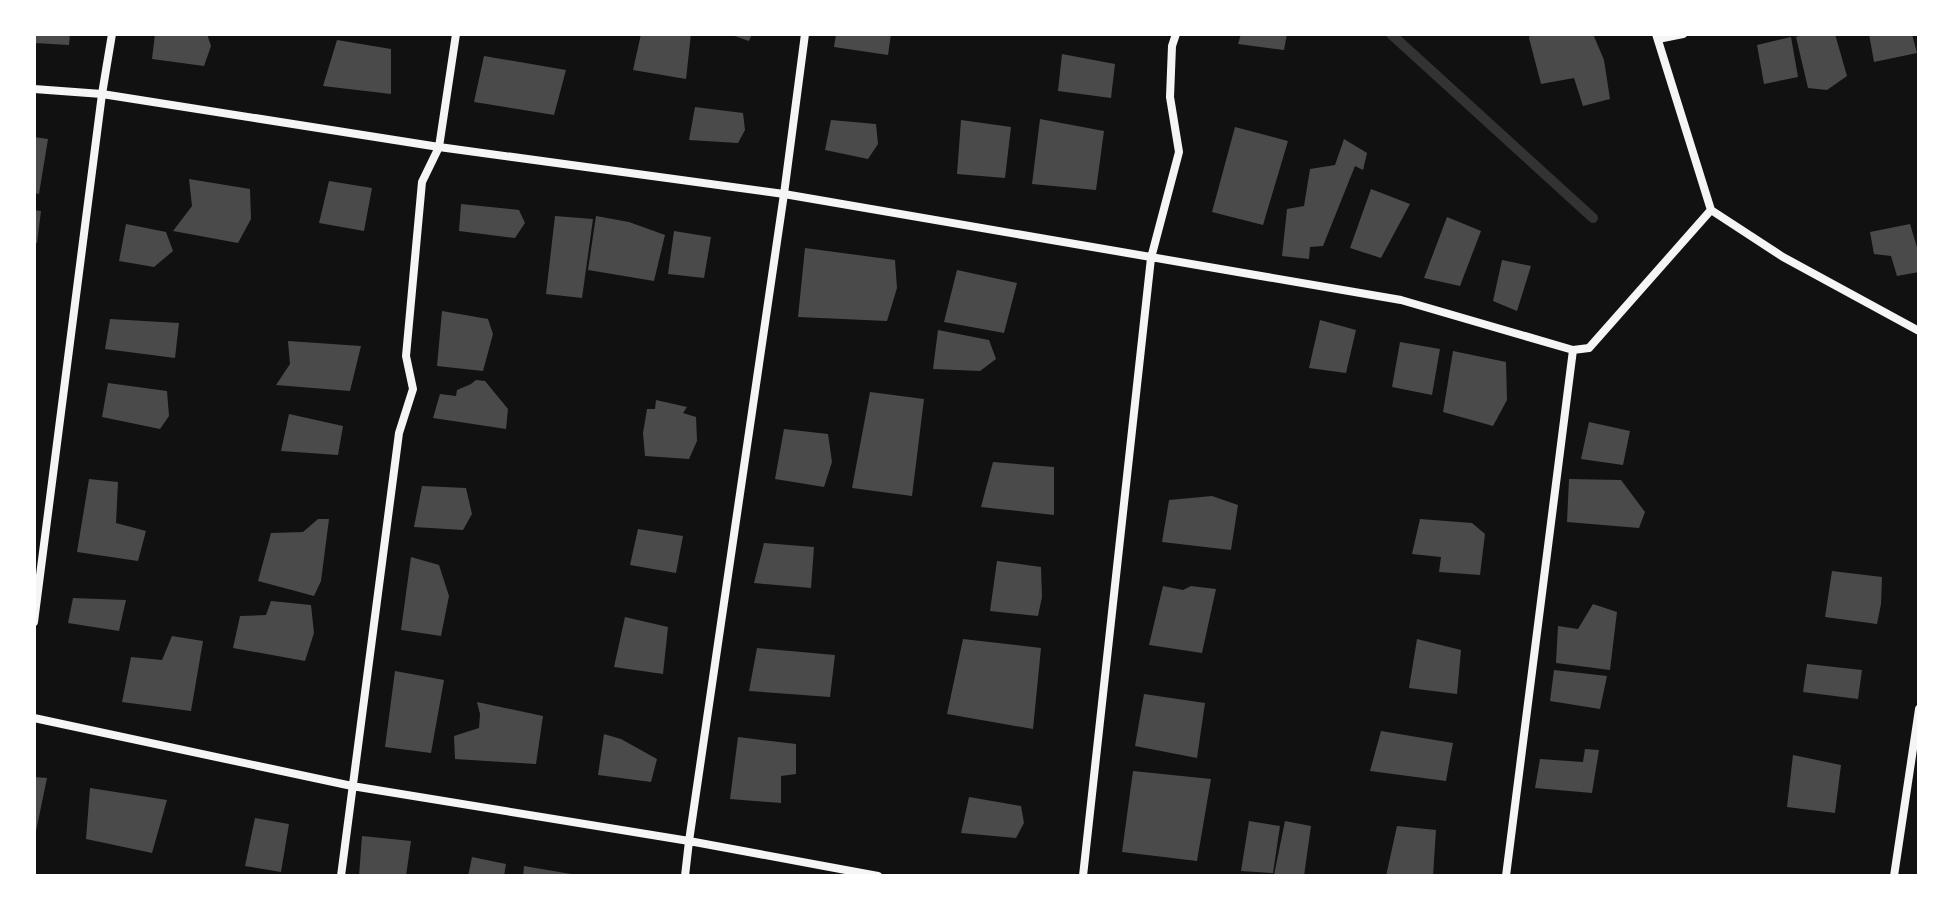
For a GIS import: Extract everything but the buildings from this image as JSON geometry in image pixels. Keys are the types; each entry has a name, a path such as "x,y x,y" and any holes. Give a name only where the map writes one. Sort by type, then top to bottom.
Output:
{"street":[{"path":"34,622 112,34"},
{"path":"341,876 399,433 413,389 406,356 422,182 439,147 456,34"},
{"path":"685,876 805,34"},
{"path":"1083,876 1151,258 1179,152 1170,97 1172,46 1176,34"},
{"path":"1683,34 1657,37 1711,210 1783,257 1919,331"},
{"path":"34,89 102,94 439,147 784,194 1401,300 1573,350 1589,348 1711,210"},
{"path":"1506,876 1573,350"},
{"path":"1894,876 1919,709"},
{"path":"34,718 352,786 689,841 878,876"}],"waterway":[{"path":"1391,34 1593,218"}]}
